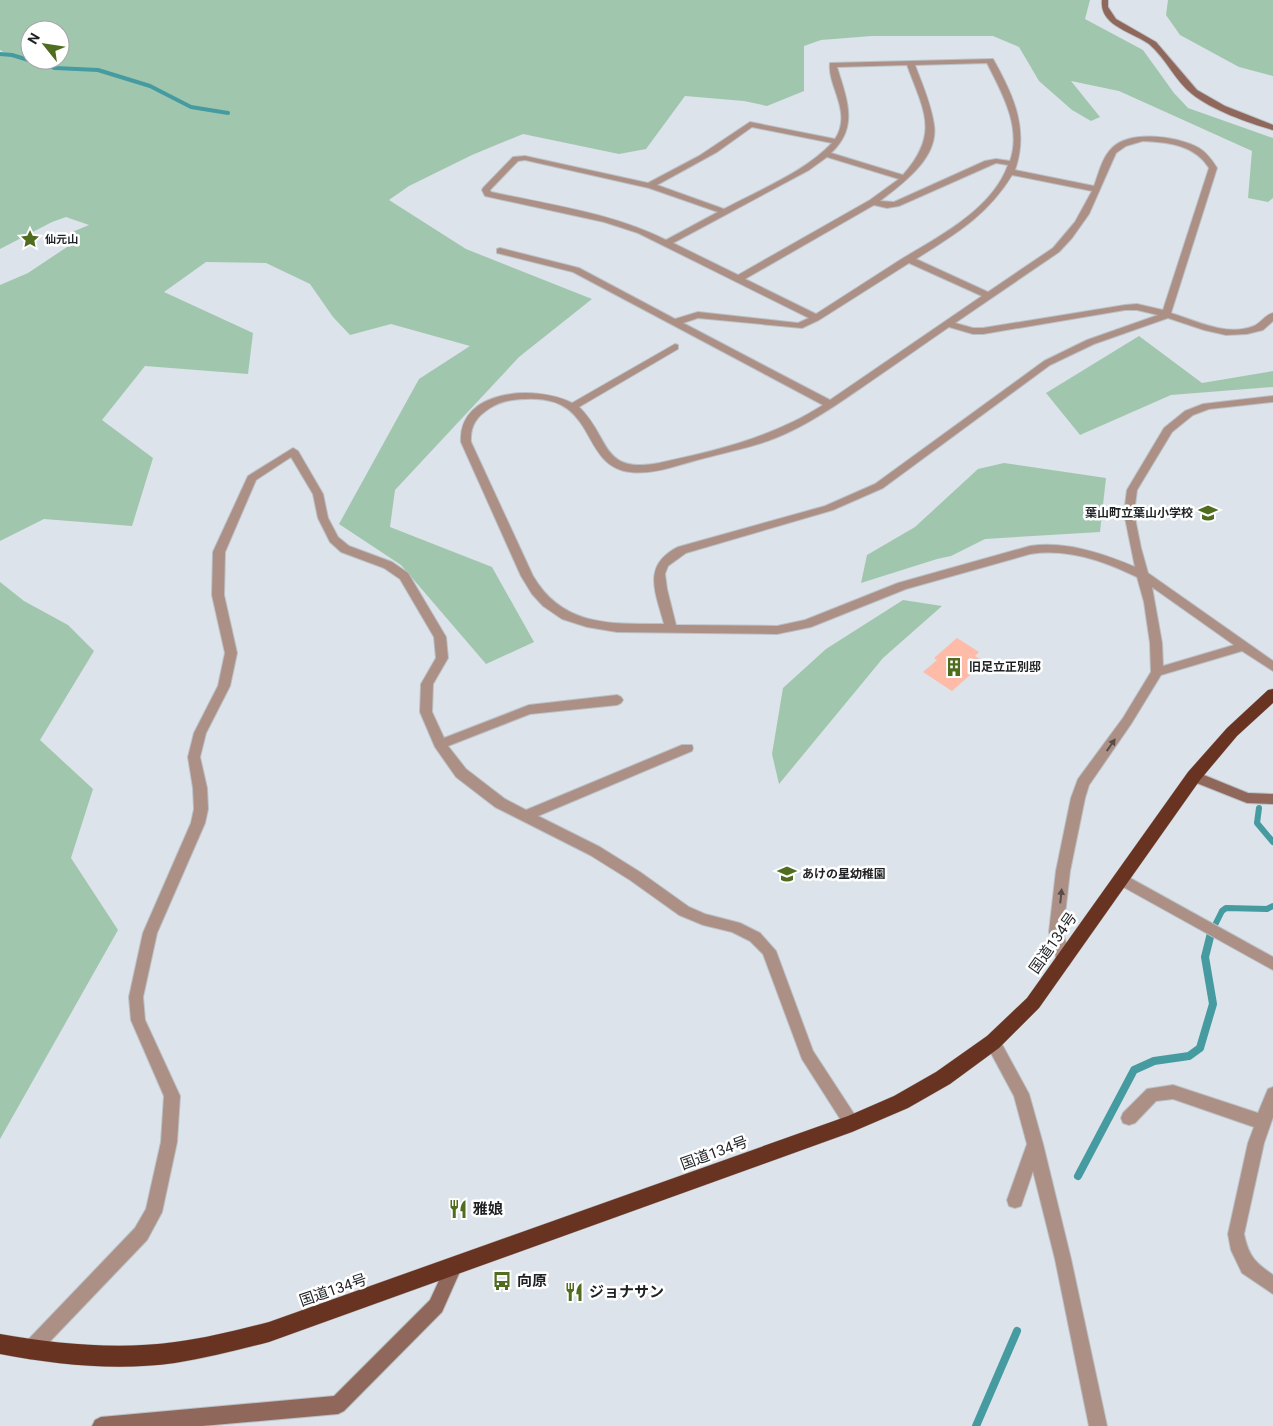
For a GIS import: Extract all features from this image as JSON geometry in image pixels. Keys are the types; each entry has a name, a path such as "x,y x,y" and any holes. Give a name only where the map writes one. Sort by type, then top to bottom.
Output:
{"highway":[{"name":"国道134号","path":"0,1344 30,1350 118,1357 197,1349 268,1332 852,1123 901,1102 993,1042 1033,1003 1194,776 1232,732 1273,694"}],"street":[{"path":"1105,0 1103,8 1106,15 1153,44 1194,92 1222,108 1273,128"},
{"path":"667,243 826,154 838,142 846,124 846,113 833,65 990,62 1013,107 1018,129 1018,146 1012,168 997,193 967,222 806,325 799,326 698,315 675,322"},
{"path":"738,279 873,202 905,178 919,162 928,144 931,127 927,109 910,63"},
{"path":"650,185 707,156 726,144 750,124 838,142"},
{"path":"1166,315 1213,168 1207,157 1196,149 1179,143 1141,139 1126,142 1116,148 1110,156 1097,190 1079,225 1070,237 1056,250 796,425 759,440 643,469 620,466 604,455 582,417 572,407 546,397 528,395 507,398 486,405 472,416 465,430 466,442 527,576 536,591 547,603 566,616 587,623 617,628 777,630 807,624 902,586 1030,550 1050,548 1071,551 1127,567 1142,575 1273,667"},
{"path":"826,154 905,178"},
{"path":"725,212 697,200 650,185 525,158 516,159 486,190 488,194 624,225 667,243 816,318"},
{"path":"873,202 887,205 896,204 996,161 1012,168 1097,190"},
{"path":"500,251 576,270 829,404"},
{"path":"909,259 988,296"},
{"path":"948,324 973,331 983,331 1137,307 1211,329 1242,332 1260,328 1273,316"},
{"path":"672,629 659,579 661,567 669,557 682,550 829,508 857,496 899,472 1047,363 1067,351 1166,315"},
{"path":"572,407 675,347"},
{"path":"1064,961 1056,932 1063,871 1078,798 1083,783 1127,721 1157,672 1156,642 1150,602 1135,548 1129,513 1132,490 1168,430 1189,413 1207,406 1273,399"},
{"path":"30,1350 135,1240 154,1212 169,1142 172,1096 138,1020 136,997 150,932 198,823 201,809 200,788 194,757 200,734 224,686 231,653 218,595 219,552 252,478 293,451 318,494 323,518 334,539 346,549 388,565 404,576 440,637 442,658 427,684 426,712 440,744 461,773 500,803 595,851 635,876 684,911 703,919 734,927 755,937 769,951 807,1054 852,1123"},
{"path":"1157,672 1243,647"},
{"path":"440,744 529,710 617,700"},
{"path":"525,816 687,748"},
{"path":"1194,776 1247,798 1273,799"},
{"path":"1121,879 1273,964"},
{"path":"993,1042 1021,1094 1035,1144 1098,1426"},
{"path":"1129,1118 1152,1094 1173,1092 1262,1122"},
{"path":"1273,1094 1262,1122 1236,1234 1239,1250 1248,1267 1273,1286"},
{"path":"1016,1200 1035,1144"},
{"path":"101,1426 338,1405 436,1306 454,1267"}],"green space":[{"path":"0,0 1090,0 1085,19 1143,50 1174,93 1188,108 1273,138 1273,198 1268,202 1248,198 1252,151 1119,91 1071,81 1100,117 1091,121 1072,110 1039,81 1019,47 993,36 872,36 821,40 804,46 804,91 767,106 744,101 685,96 646,149 619,154 523,134 472,155 409,186 389,200 466,249 592,299 519,357 395,490 390,527 492,567 534,642 486,664 401,565 339,524 419,379 470,346 391,324 350,335 333,317 310,284 266,263 206,262 164,292 253,333 248,374 145,366 102,420 153,458 132,526 44,519 0,541 0,285 28,273 70,245 72,232 89,225 66,217 52,222 0,249 0,54 5,53 0,50"},
{"path":"1168,0 1273,0 1273,76 1239,67 1180,35 1166,15"},
{"path":"1139,336 1202,383 1273,371 1273,387 1171,395 1080,435 1046,393"},
{"path":"1004,463 1106,478 1100,532 985,539 951,556 861,583 867,555 915,527 978,469"},
{"path":"0,582 24,601 68,625 94,651 40,740 93,789 71,858 118,930 0,1139"},
{"path":"903,600 942,606 883,658 779,784 772,754 783,688 826,649"}],"building":[{"name":"旧足立正別邸","path":"957,638 979,652 975,656 983,661 977,666 979,667 952,691 923,672 937,660 934,658"}],"waterway":[{"path":"0,54 12,55 55,68 98,70 150,86 191,107 228,113"},
{"path":"1259,808 1257,823 1273,842"},
{"path":"1211,933 1222,911 1226,908 1267,909 1273,906"},
{"path":"1078,1176 1134,1070 1154,1061 1189,1056 1200,1048 1213,1004 1205,957 1211,933"},
{"path":"976,1426 1017,1331"}],"place":[{"name":"仙元山","path":"30,239"},
{"name":"葉山町立葉山小学校","path":"1208,513"},
{"name":"旧足立正別邸","path":"954,667"},
{"name":"あけの星幼稚園","path":"787,874"},
{"name":"雅娘","path":"458,1209"},
{"name":"向原","path":"502,1281"},
{"name":"ジョナサン","path":"574,1292"}]}
